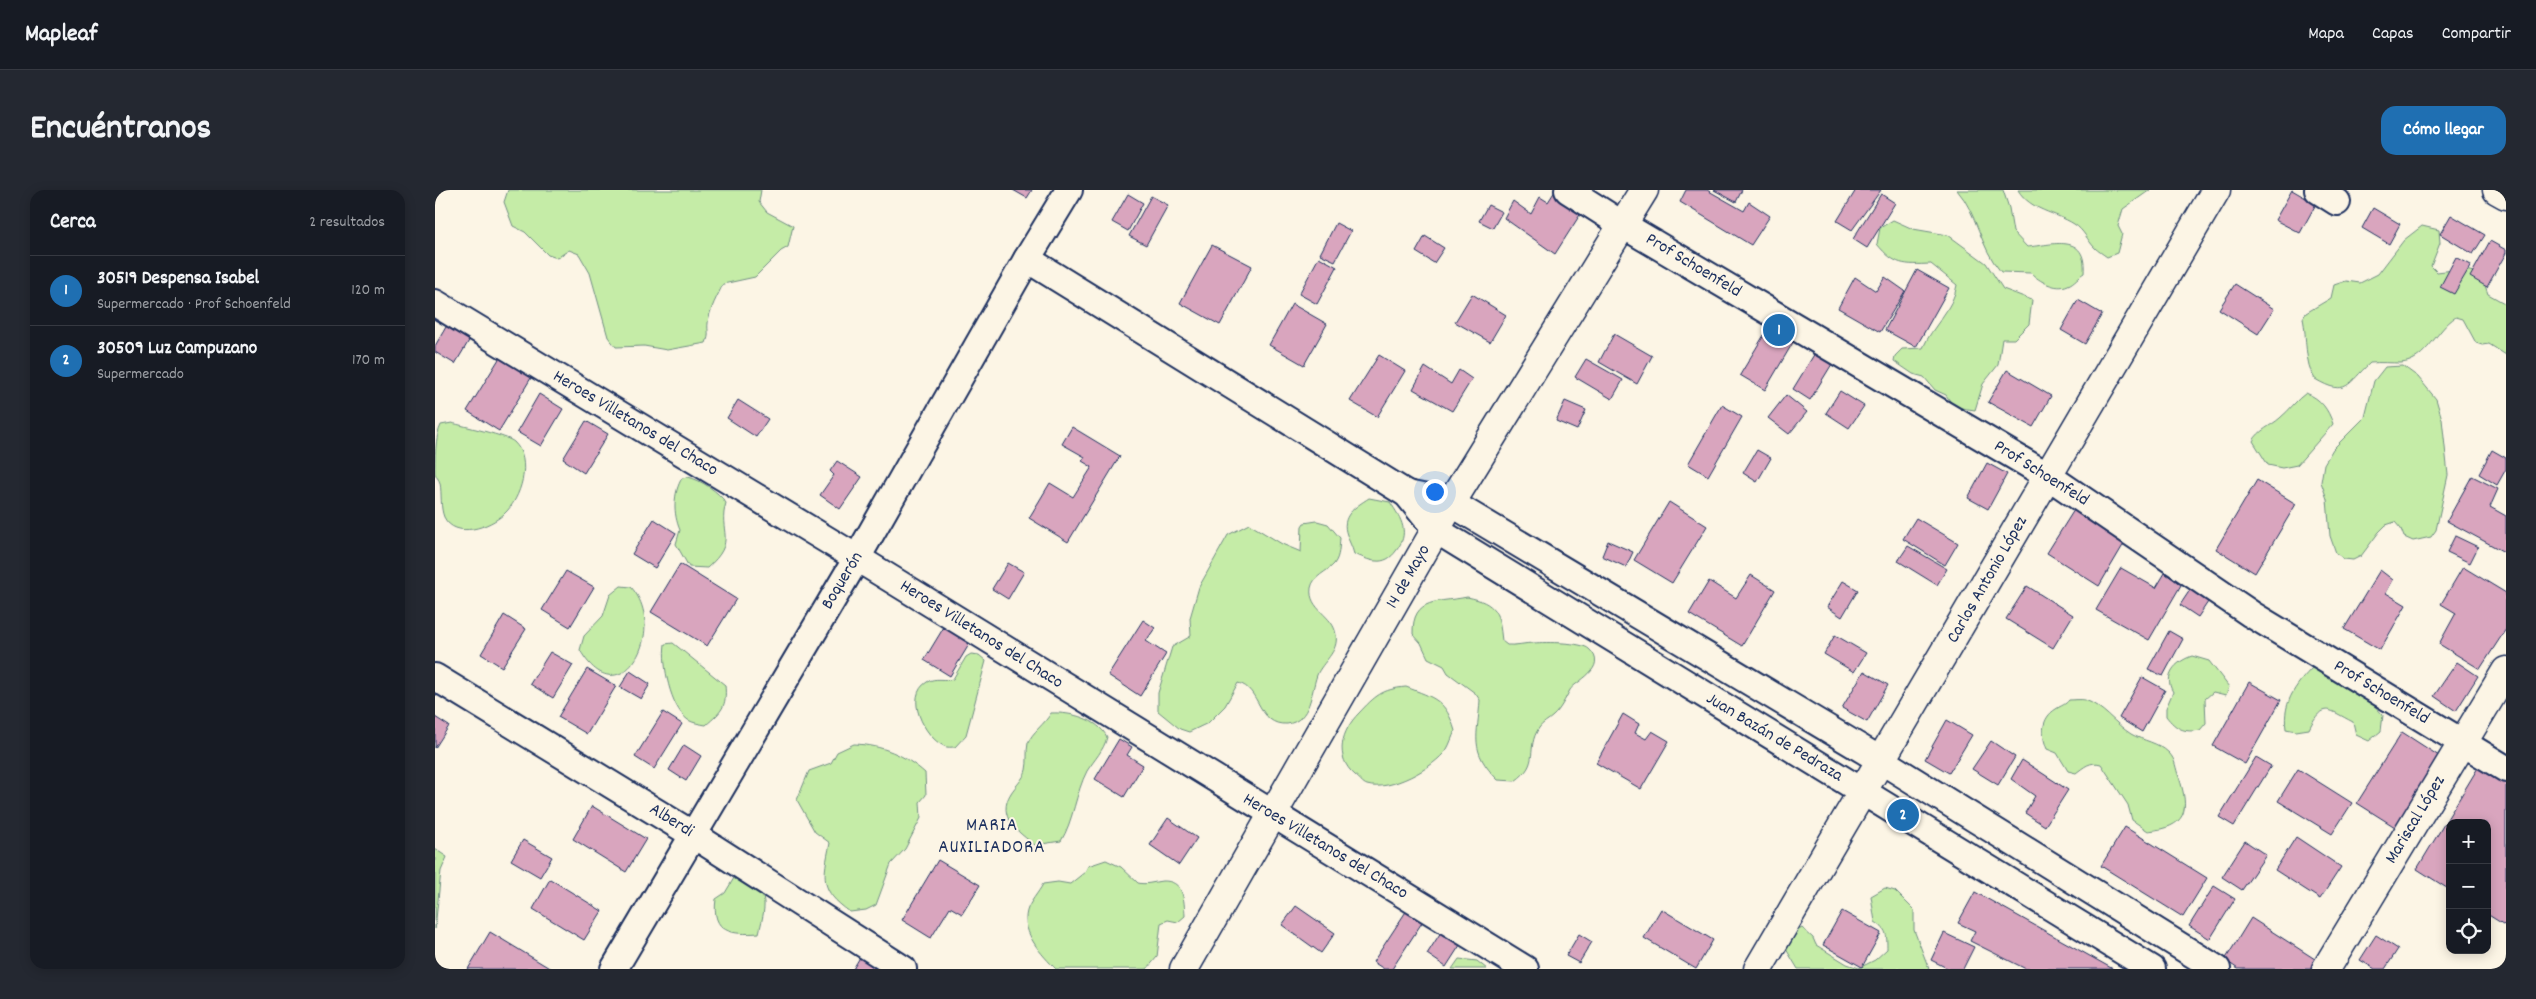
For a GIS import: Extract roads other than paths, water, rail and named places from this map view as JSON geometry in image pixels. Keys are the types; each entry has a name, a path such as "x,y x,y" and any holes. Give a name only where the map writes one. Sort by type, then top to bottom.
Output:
{"main road":[{"name":"14 de Mayo","path":"1184,969 1451,503 1643,190"},
{"name":"Carlos Antonio López","path":"1758,969 2216,190"},
{"path":"2497,190 2506,196"},
{"name":"Mariscal López","path":"2326,969 2506,671"}],"street":[{"name":"Boquerón","path":"614,969 857,558 1027,259 1069,190"},
{"name":"Prof Schoenfeld","path":"1569,190 1623,225 2048,476 2251,614 2506,769"},
{"path":"1027,259 1407,494 1451,503 1882,760 2217,969"},
{"name":"Heroes Villetanos del Chaco","path":"435,303 857,558 1525,969"},
{"name":"Juan Bazán de Pedraza","path":"1407,494 1436,530 2152,969"},
{"name":"Alberdi","path":"435,677 693,834 903,969"}],"place":[{"name":"30519 Despensa Isabel","path":"1779,330"},
{"name":"30509 Luz Campuzano","path":"1903,815"}],"district":[{"name":"MARIA AUXILIADORA","path":"992,837"}]}
